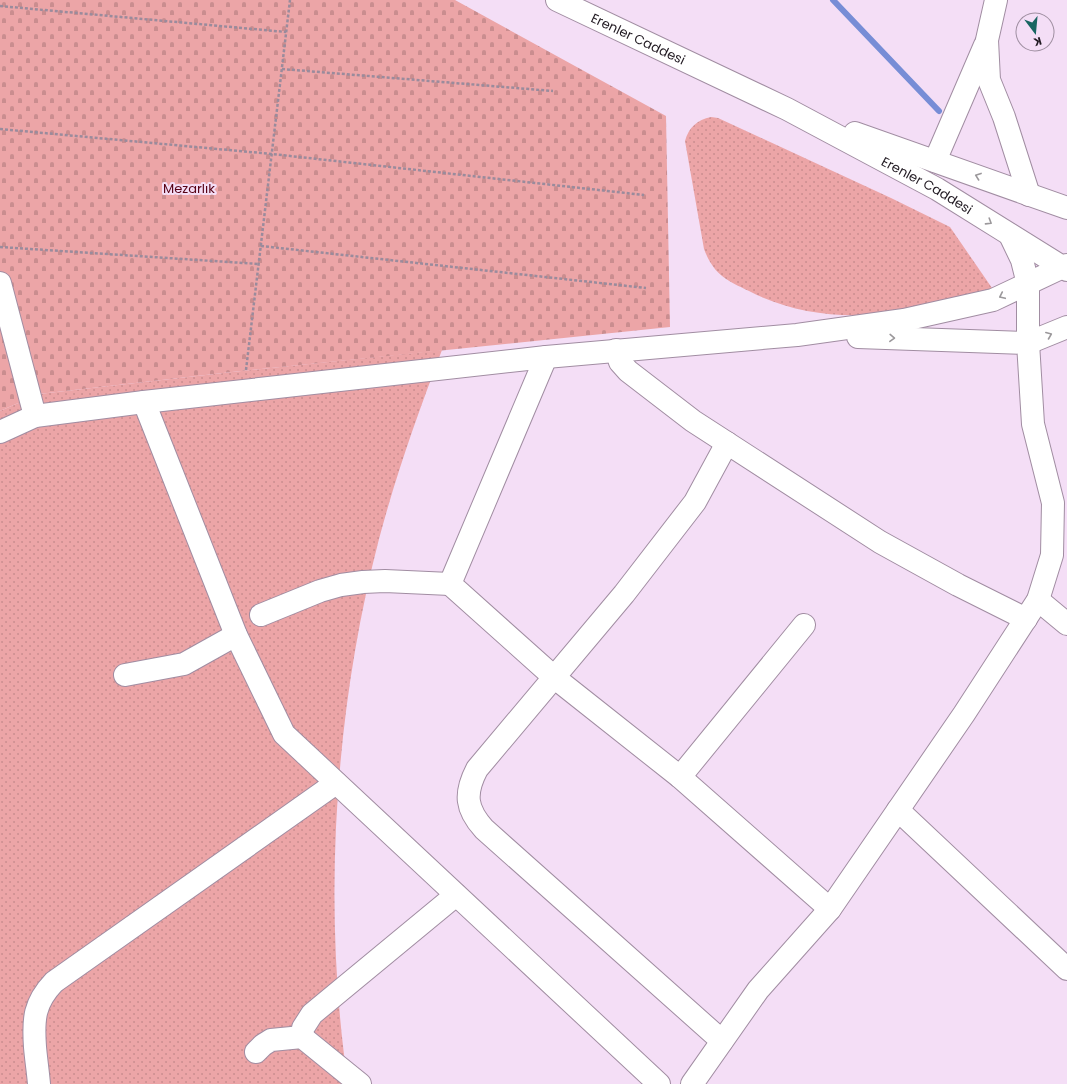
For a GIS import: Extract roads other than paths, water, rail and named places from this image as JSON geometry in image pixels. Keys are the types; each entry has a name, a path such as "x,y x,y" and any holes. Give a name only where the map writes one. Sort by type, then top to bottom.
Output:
{"street":[{"name":"Erenler Caddesi","path":"557,0 784,107 937,189 1066,268"},
{"path":"935,161 987,40 996,0"},
{"path":"987,40 990,80 1004,117 1029,195"},
{"name":"Erenler Caddesi","path":"784,107 1067,208"},
{"path":"692,1084 758,990 830,909 964,714 1038,600 1052,555 1053,503 1033,424 1028,343 1028,284 1022,260 1010,235"},
{"path":"0,432 35,416 144,402 546,357 797,335 904,320 993,300 1066,268"},
{"path":"0,283 35,416"},
{"path":"797,335 1028,343 1067,327"},
{"path":"616,350 620,362 628,371 693,421 880,542 958,585 1026,619"},
{"path":"450,584 546,357"},
{"path":"144,402 236,635 284,734 659,1084"},
{"path":"722,1041 484,829 477,821 472,811 469,801 469,790 472,779 477,770 624,594 695,502 727,443"},
{"path":"261,615 298,599 341,585 385,581 450,584 555,678 680,777 830,909"},
{"path":"1038,600 1067,624"},
{"path":"680,777 804,625"},
{"path":"125,675 184,664 236,635"},
{"path":"39,1084 34,1019 42,997 54,982 336,783"},
{"path":"898,810 1067,969"},
{"path":"302,1037 303,1028 312,1014 456,895"},
{"path":"256,1052 271,1040 302,1037 360,1084"}],"waterway":[{"path":"833,0 939,111"}],"park label":[{"name":"Mezarlık","path":"189,188"}]}
